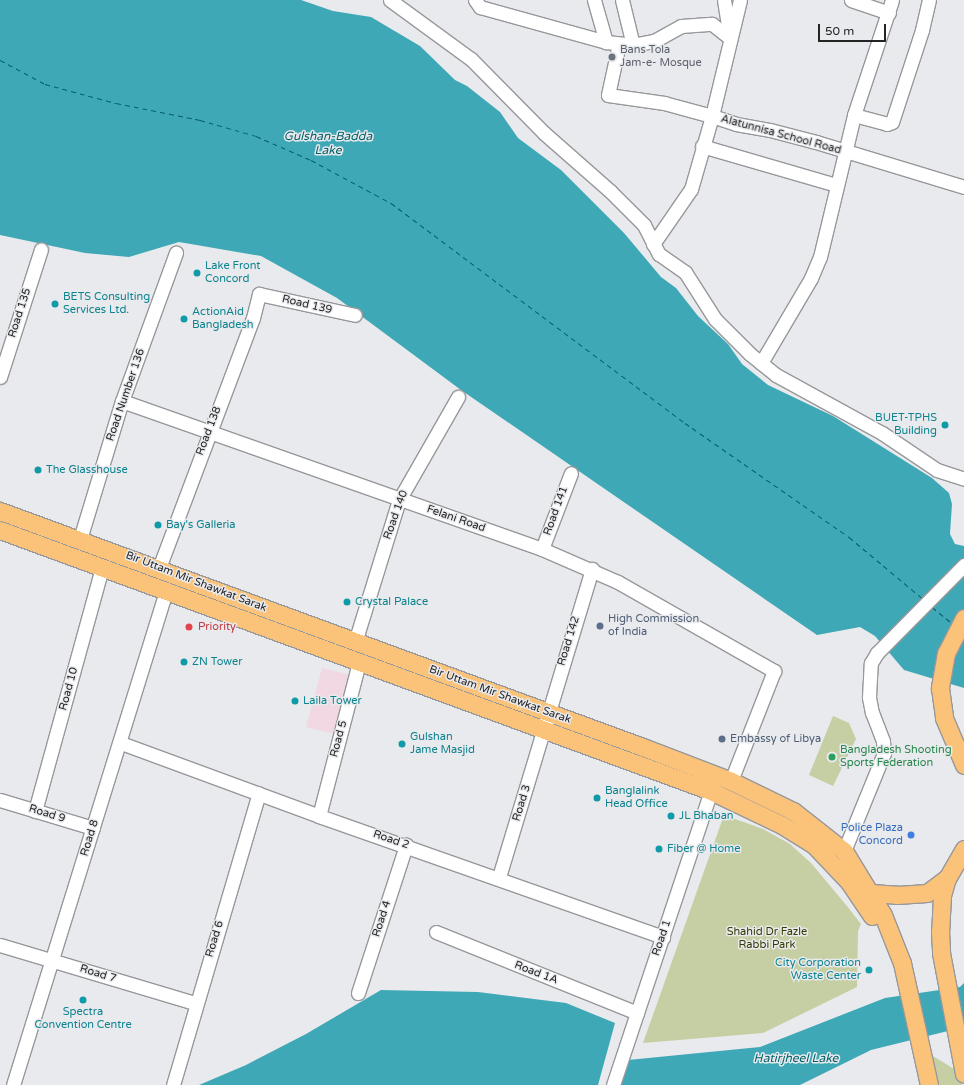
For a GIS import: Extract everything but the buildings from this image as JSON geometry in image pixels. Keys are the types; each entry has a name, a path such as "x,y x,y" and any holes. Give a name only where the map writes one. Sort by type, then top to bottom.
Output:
{"main road":[{"name":"Bir Uttam Mir Shawkat Sarak","path":"0,512 80,539 355,642 546,720 711,791 782,825 813,844 866,896"},
{"name":"Bir Uttam Mir Shawkat Sarak","path":"0,530 359,662 546,720 731,781 793,811 844,851 866,896 895,942 903,988 918,1056"},
{"path":"159,568 166,590"},
{"path":"964,618 946,653 940,688 944,718 964,765"},
{"path":"964,849 947,878 942,896 940,931 944,975 964,1074"},
{"path":"866,896 927,893 947,878"},
{"path":"918,1056 918,1085"},
{"path":"918,1056 929,1085"}],"street":[{"path":"390,0 471,59 544,133 610,191 644,225 659,254 685,272 715,319 761,363 804,392 882,433 937,470 960,477"},
{"path":"594,0 606,42"},
{"path":"622,0 633,45"},
{"path":"724,0 730,38"},
{"name":"Alatunnisa School Road","path":"740,0 712,116 736,124 770,130 816,142 844,152 964,187"},
{"path":"761,363 811,278 820,257 836,185 854,115 890,6 851,0"},
{"path":"854,115 887,124 892,122 920,38 929,0"},
{"path":"479,2 606,42 619,44 633,45 654,41 681,26 712,24 730,38"},
{"path":"619,44 608,96 664,103 712,116 690,189 653,244"},
{"path":"702,146 836,185"},
{"name":"Road 135","path":"0,377 41,249"},
{"name":"Road Number 136","path":"80,539 122,401 176,253"},
{"name":"Road 139","path":"259,294 355,315"},
{"name":"Road 138","path":"159,568 252,318 259,294"},
{"name":"Road 140","path":"355,642 399,500 458,397"},
{"name":"Felani Road","path":"122,401 399,500 542,549 592,569 774,671 731,781"},
{"name":"Road 141","path":"542,549 571,473"},
{"path":"880,655 964,565"},
{"name":"Road 10","path":"35,810 102,567"},
{"name":"Road 142","path":"546,720 592,569"},
{"path":"844,851 884,753 884,741 872,713 870,681 871,663 964,576"},
{"name":"Road 8","path":"13,1085 121,742 166,590"},
{"name":"Road 5","path":"319,816 359,662"},
{"name":"Road 3","path":"499,877 546,720"},
{"name":"Road 2","path":"121,742 319,816 499,877 663,937"},
{"name":"Road 1","path":"613,1085 711,791"},
{"name":"Road 6","path":"173,1085 195,1003 259,793"},
{"name":"Road 9","path":"0,800 93,828"},
{"name":"Road 4","path":"358,993 406,845"},
{"name":"Road 1A","path":"436,932 637,1013"},
{"name":"Road 7","path":"0,945 195,1003"}],"shaded area":[{"path":"322,668 351,675 335,734 306,727"}],"green space":[{"name":"Bangladesh Shooting Sports Federation","path":"833,716 849,723 856,739 833,786 809,775"},
{"name":"Shahid Dr Fazle Rabbi Park","path":"724,815 763,829 790,844 811,863 861,924 858,931 857,987 763,1033 643,1043"},
{"path":"933,1056 959,1072 962,1085 938,1085"}],"water":[{"name":"Gulshan-Badda Lake","path":"0,0 301,0 333,11 371,17 420,46 455,80 467,86 500,112 518,138 561,170 624,233 661,277 676,288 698,316 728,344 742,364 768,385 833,416 932,478 949,493 952,504 950,534 955,544 964,546 964,688 904,670 875,636 860,627 817,635 461,390 337,298 261,256 179,242 129,257 85,253 0,235"},
{"name":"Hatirjheel Lake","path":"964,983 964,1027 871,1050 800,1085 619,1085 628,1060 760,1047 885,998 960,987"},
{"path":"381,990 478,992 566,1003 615,1023 598,1085 199,1085 246,1065 306,1034"}],"ferry route":[{"path":"0,60 45,84 116,103 200,120 256,136 311,160 391,203 685,423 849,537 922,598"},
{"path":"932,607 953,624"}],"place":[{"name":"Bans Tola Jam-e- Mosque","path":"612,57"},
{"name":"Lake Front Concord","path":"197,273"},
{"name":"BETS Consulting Services Ltd.","path":"55,304"},
{"name":"ActionAid Bangladesh","path":"184,319"},
{"name":"BUET-TPHS Building","path":"945,425"},
{"name":"The Glasshouse","path":"38,470"},
{"name":"Bay's Galleria","path":"158,525"},
{"name":"Crystal Palace","path":"347,602"},
{"name":"High Commission of India","path":"600,626"},
{"name":"Priority","path":"189,627"},
{"name":"ZN Tower","path":"184,662"},
{"name":"Laila Tower","path":"295,701"},
{"name":"Embassy of Libya","path":"722,739"},
{"name":"Gulshan Jame Masjid","path":"402,744"},
{"name":"Bangladesh Shooting Sports Federation","path":"832,757"},
{"name":"Banglalink Head Office","path":"597,798"},
{"name":"JL Bhaban","path":"671,816"},
{"name":"Police Plaza Concord","path":"911,835"},
{"name":"Fiber @ Home","path":"659,849"},
{"name":"City Corporation Waste Center","path":"869,970"},
{"name":"Spectra Convention Centre","path":"83,1000"}]}
